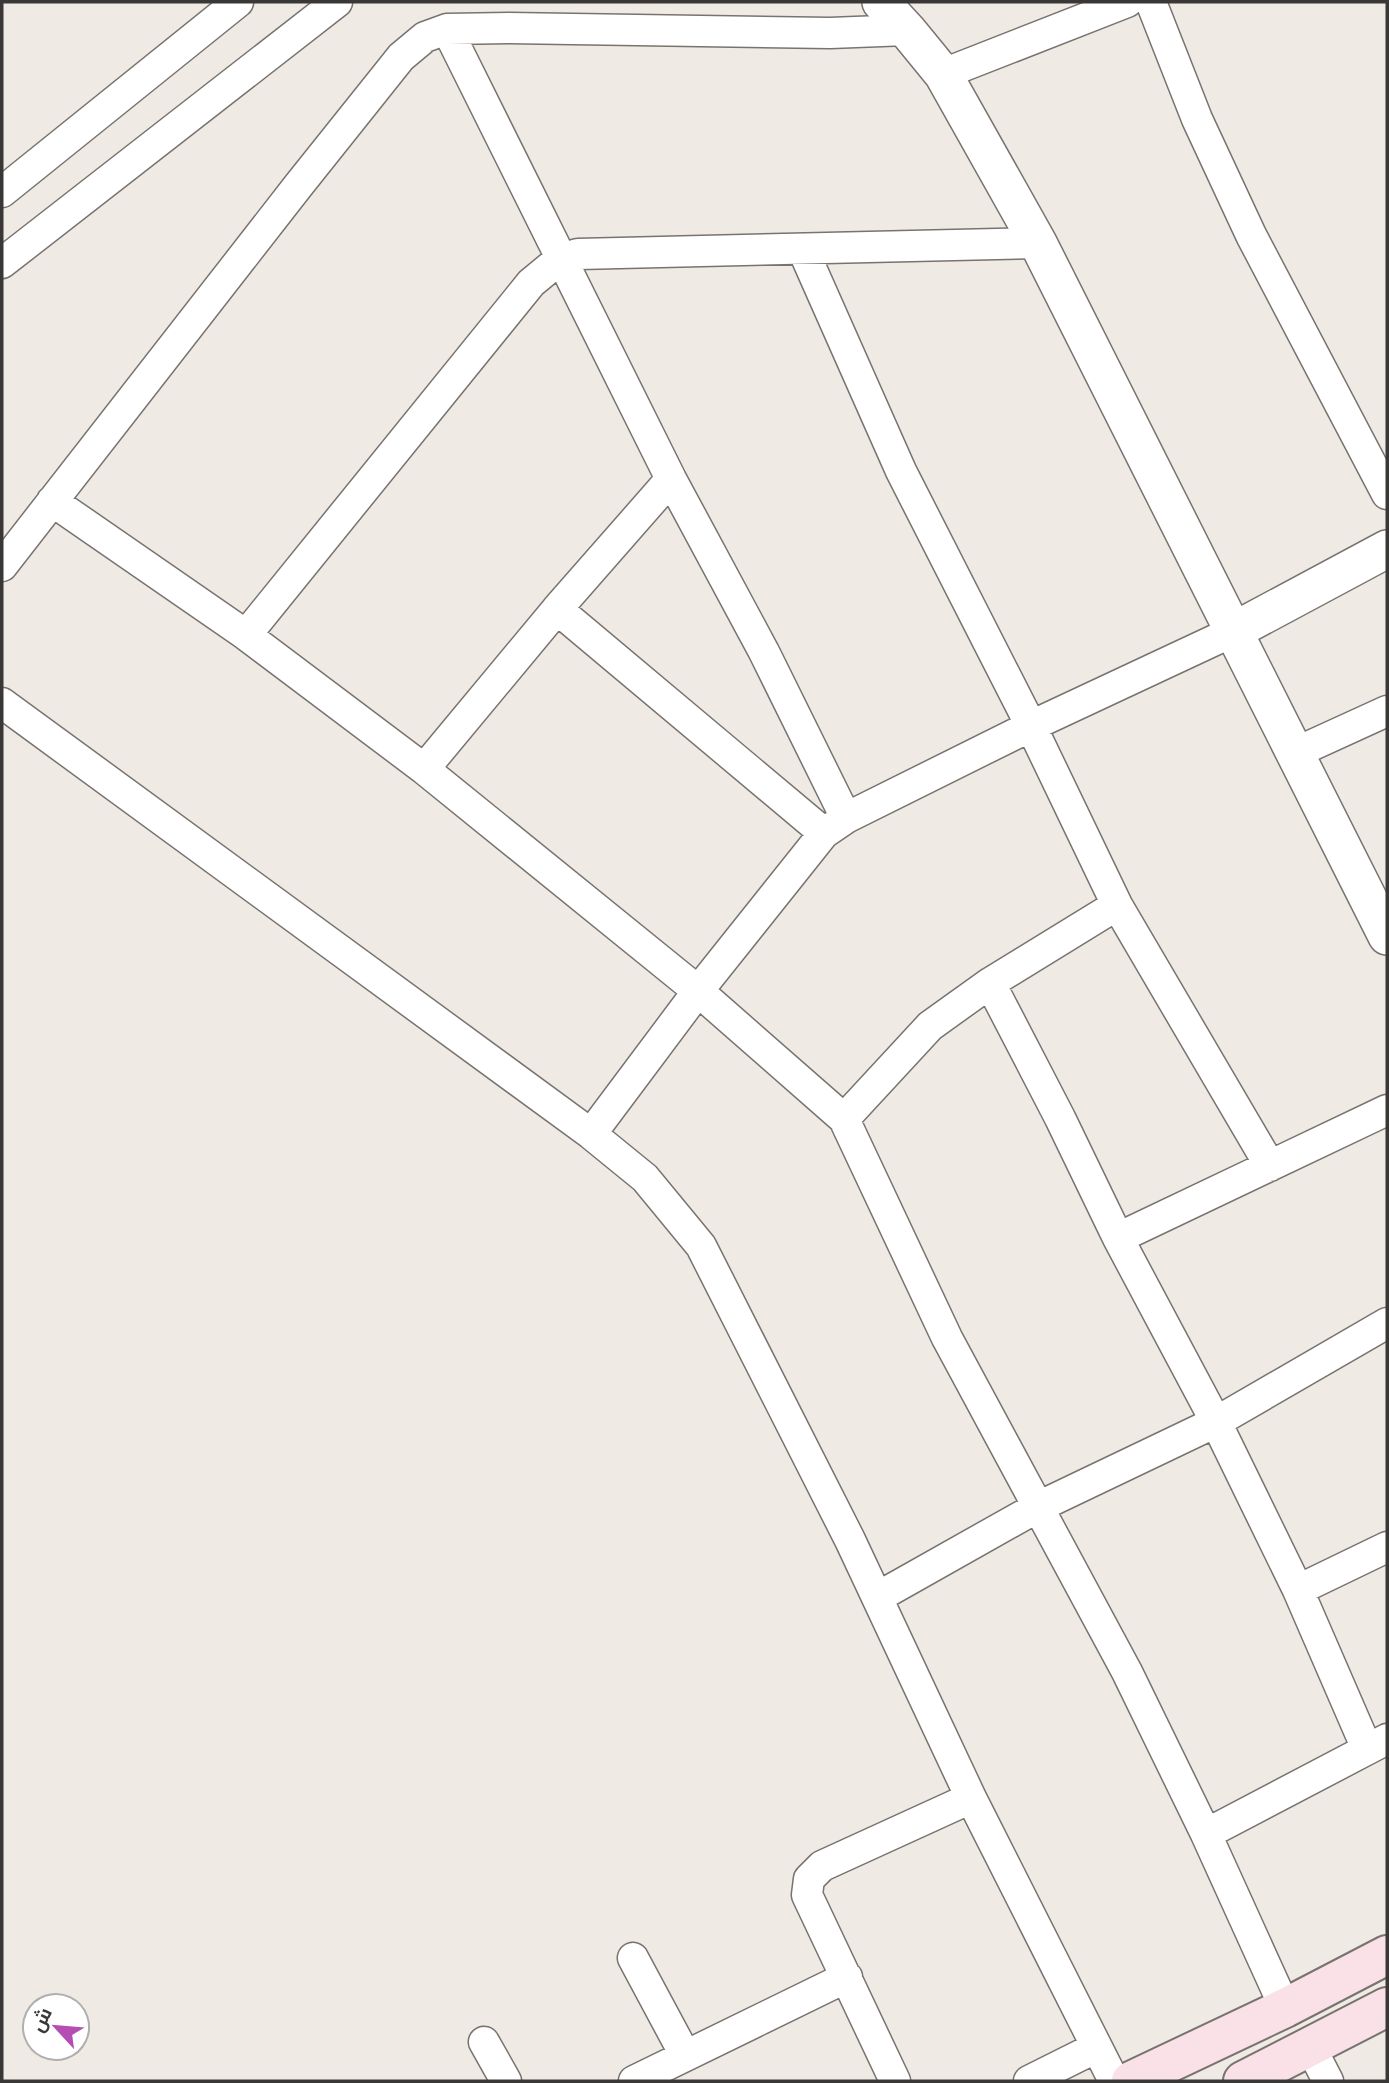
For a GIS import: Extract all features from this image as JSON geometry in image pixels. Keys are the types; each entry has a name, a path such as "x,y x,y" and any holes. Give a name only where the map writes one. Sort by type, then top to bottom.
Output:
{"main road":[{"path":"1131,2081 1285,2008 1387,1955"},
{"path":"1244,2081 1387,2007"}],"street":[{"path":"2,192 237,2"},
{"path":"2,263 337,2"},
{"path":"881,2 943,74 1038,243 1387,936"},
{"path":"943,74 1127,2"},
{"path":"1151,2 1197,119 1251,235 1387,494"},
{"path":"2,566 401,57 425,37 447,29 830,33 907,30"},
{"path":"447,29 671,479 764,652 835,826"},
{"path":"246,635 531,283 560,259 578,254 1038,243"},
{"path":"803,250 901,471 1031,726 1118,905 1270,1166"},
{"path":"424,769 671,479"},
{"path":"52,500 246,635 424,769 698,991 844,1119 947,1338 1127,1672 1206,1834 1285,2008"},
{"path":"592,1134 698,991 835,826 1031,726 1232,632 1387,549"},
{"path":"558,609 835,826"},
{"path":"2,704 592,1134 645,1178 701,1246 878,1597 971,1798 1114,2081"},
{"path":"1295,753 1387,711"},
{"path":"844,1119 930,1026 990,983 1118,905"},
{"path":"990,983 1118,1238 1216,1422 1377,1744 1206,1834"},
{"path":"1118,1238 1387,1110"},
{"path":"878,1597 1037,1508 1216,1422 1387,1323"},
{"path":"1298,1590 1387,1547"},
{"path":"895,2081 807,1895 809,1879 822,1866 971,1798"},
{"path":"633,1958 685,2054"},
{"path":"634,2081 847,1977"},
{"path":"484,2042 506,2081"},
{"path":"1310,2046 1328,2081"},
{"path":"1028,2081 1095,2048"}]}
